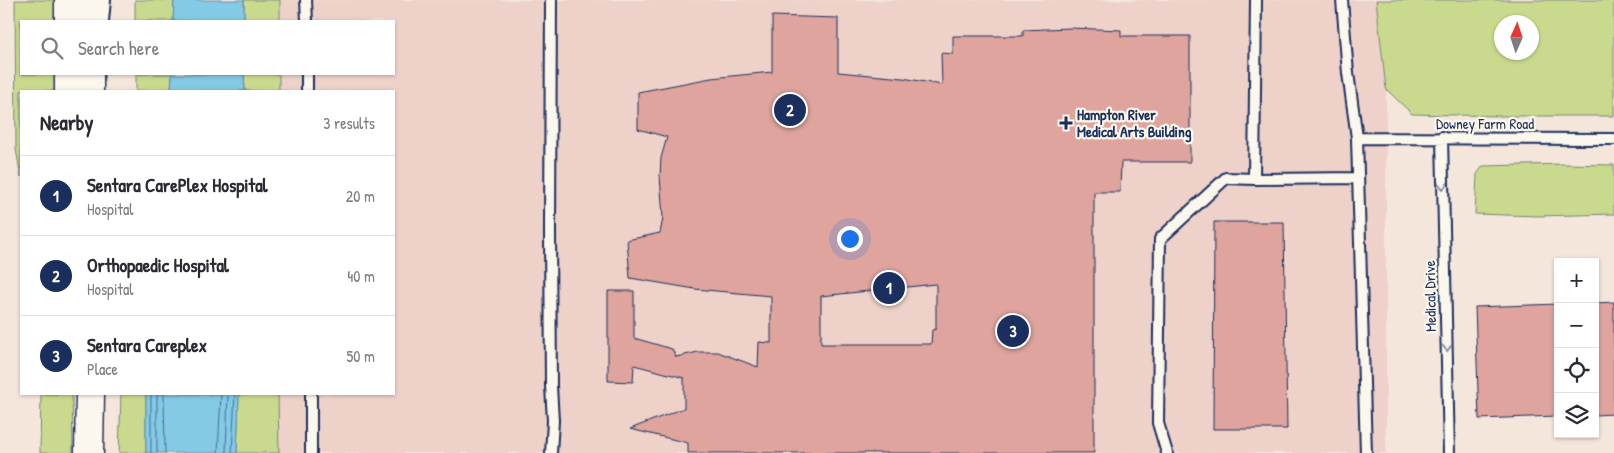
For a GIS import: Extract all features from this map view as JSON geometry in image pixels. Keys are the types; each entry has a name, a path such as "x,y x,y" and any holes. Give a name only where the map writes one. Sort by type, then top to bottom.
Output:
{"street":[{"path":"69,0 69,20"},
{"path":"89,20 90,0"},
{"path":"69,75 69,90"},
{"path":"89,75 89,90"},
{"path":"89,453 90,395"}],"lane":[{"path":"103,20 105,0"},
{"path":"306,0 307,20"},
{"path":"551,0 550,295 553,422 551,453"},
{"path":"1254,179 1256,0"},
{"path":"1342,0 1356,138 1366,453"},
{"path":"96,90 98,75"},
{"path":"307,75 307,90"},
{"name":"Medical Drive","path":"1442,137 1449,453"},
{"name":"Downey Farm Road","path":"1356,138 1614,138"},
{"path":"1167,453 1158,422 1160,239 1226,178 1358,178"},
{"path":"311,395 311,453"}],"shaded area":[{"path":"135,0 1376,0 1386,89 1386,453 119,453 121,395 395,395 395,90 136,90 136,75 395,75 395,20 135,20"}],"green space":[{"path":"15,0 57,0 57,20 20,20 20,75 57,75 57,90 20,90 20,171 16,149"},
{"path":"135,0 174,0 173,20 135,20"},
{"path":"244,0 280,0 280,20 244,20"},
{"path":"1376,0 1614,0 1614,116 1412,114 1386,89"},
{"path":"136,75 172,75 171,90 136,90"},
{"path":"244,75 279,75 279,90 245,90"},
{"path":"1614,165 1614,214 1537,216 1475,214 1477,174 1483,166"},
{"path":"41,395 72,395 73,453 40,453"},
{"path":"121,395 146,395 146,453 119,453"},
{"path":"239,395 278,395 279,453 237,453"}],"water":[{"path":"174,0 244,0 244,20 173,20"},
{"path":"172,75 244,75 245,90 171,90"},
{"path":"146,395 239,395 237,453 146,453"}],"building":[{"path":"772,16 838,18 838,72 903,78 942,85 941,53 953,54 953,36 1023,36 1023,30 1070,28 1121,30 1121,36 1190,36 1190,162 1121,162 1120,192 1094,192 1094,453 688,453 688,443 630,429 684,408 684,378 634,365 633,382 608,381 608,291 634,291 634,338 672,349 676,357 698,352 718,352 758,367 759,342 771,343 771,296 695,289 630,278 627,240 660,233 663,218 660,176 661,158 667,137 638,129 638,92 711,78 772,72","holes":["936,284 936,329 932,330 931,344 821,344 821,296"]},
{"path":"1214,222 1284,222 1287,429 1213,429"},
{"path":"1614,302 1614,414 1599,415 1599,303"},
{"path":"1554,304 1554,416 1479,419 1475,307"}],"place":[{"name":"Orthopaedic Hospital","path":"790,110"},
{"name":"Hampton River Medical Arts Building","path":"1066,123"},
{"name":"Sentara CarePlex Hospital","path":"889,288"},
{"name":"Sentara Careplex","path":"1013,331"}]}
